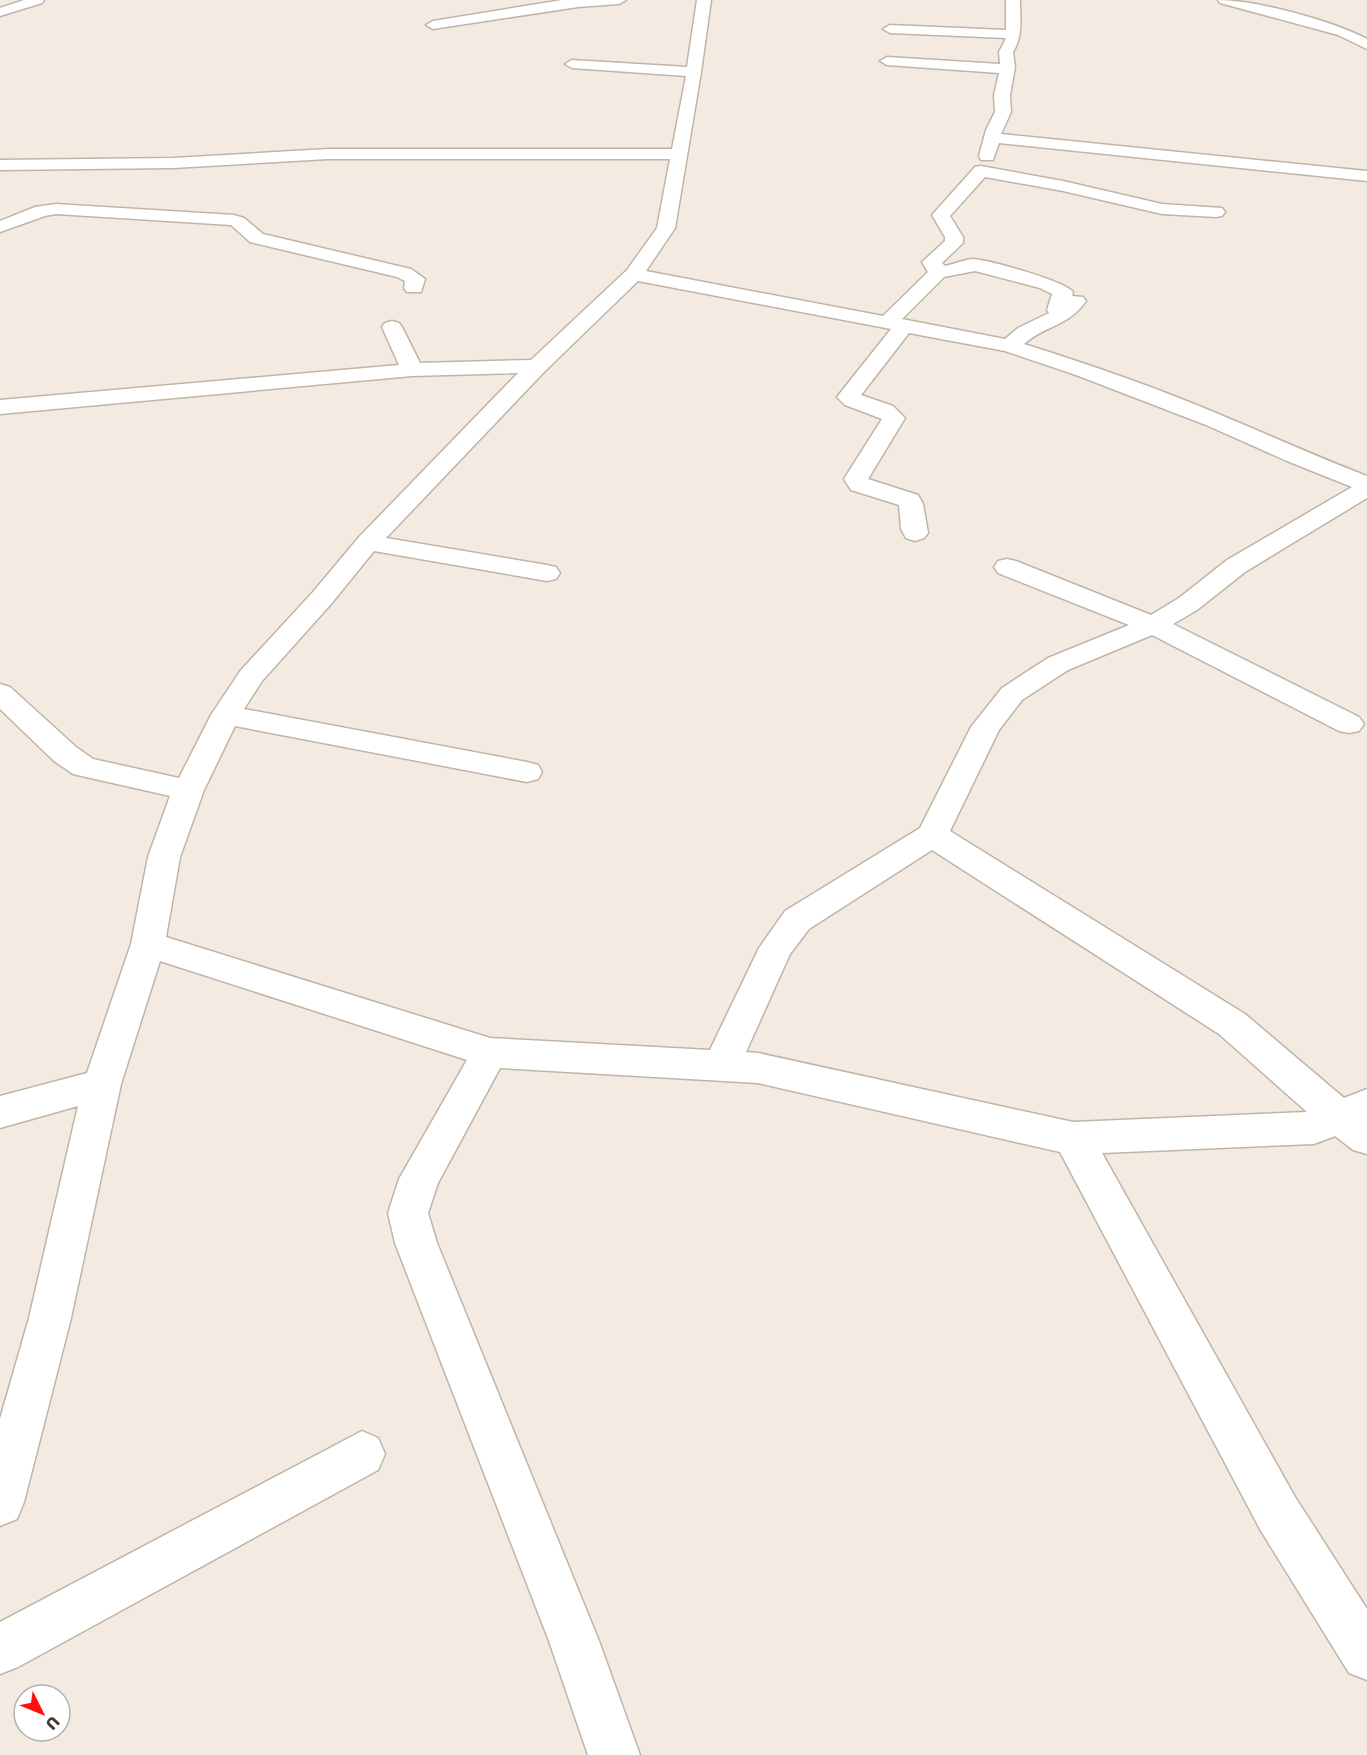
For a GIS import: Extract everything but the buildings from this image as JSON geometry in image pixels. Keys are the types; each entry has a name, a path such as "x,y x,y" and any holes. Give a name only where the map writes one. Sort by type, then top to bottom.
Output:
{"street":[{"path":"0,12 37,0"},
{"path":"433,25 573,1 619,0"},
{"path":"0,1502 50,1318 102,1084 148,944 164,857 188,790 226,715 251,676 322,598 368,542 537,366 634,274 666,228 694,72 704,0"},
{"path":"937,272 932,262 954,243 954,237 941,215 981,171 994,130 1003,112 1002,95 1007,69 1006,52 1014,34 1013,0"},
{"path":"1225,0 1343,32 1367,45"},
{"path":"890,29 1014,34"},
{"path":"887,61 1007,69"},
{"path":"572,64 694,72"},
{"path":"993,138 1367,176"},
{"path":"0,165 173,163 328,154 678,154"},
{"path":"981,171 1063,186 1162,209 1216,212"},
{"path":"0,227 41,211 56,209 234,220 245,225 251,235 257,238 404,273 415,279 414,288"},
{"path":"937,272 950,272 968,265 975,265 1047,284 1063,292 1057,310 1066,313"},
{"path":"915,533 912,526 914,513 909,500 860,485 856,479 894,418 889,412 858,404 848,397 897,323 937,272"},
{"path":"634,274 1010,346 1084,370 1214,420 1367,486"},
{"path":"1010,346 1025,332 1066,313 1082,293"},
{"path":"392,327 412,370"},
{"path":"0,407 412,370 537,366"},
{"path":"721,1065 776,948 797,920 932,835 986,727 1012,694 1058,664 1154,625 1188,604 1236,566 1367,486"},
{"path":"368,542 547,573"},
{"path":"1007,567 1154,625 1349,724"},
{"path":"0,693 65,754 84,767 188,790"},
{"path":"226,715 526,772"},
{"path":"932,835 1232,1024 1358,1120"},
{"path":"148,944 490,1053 758,1068 1072,1138 1314,1128 1358,1120"},
{"path":"490,1053 419,1179 408,1213 416,1243 574,1641 614,1755"},
{"path":"0,1112 102,1084"},
{"path":"1072,1138 1278,1514 1367,1655"},
{"path":"0,1649 362,1454"}]}
